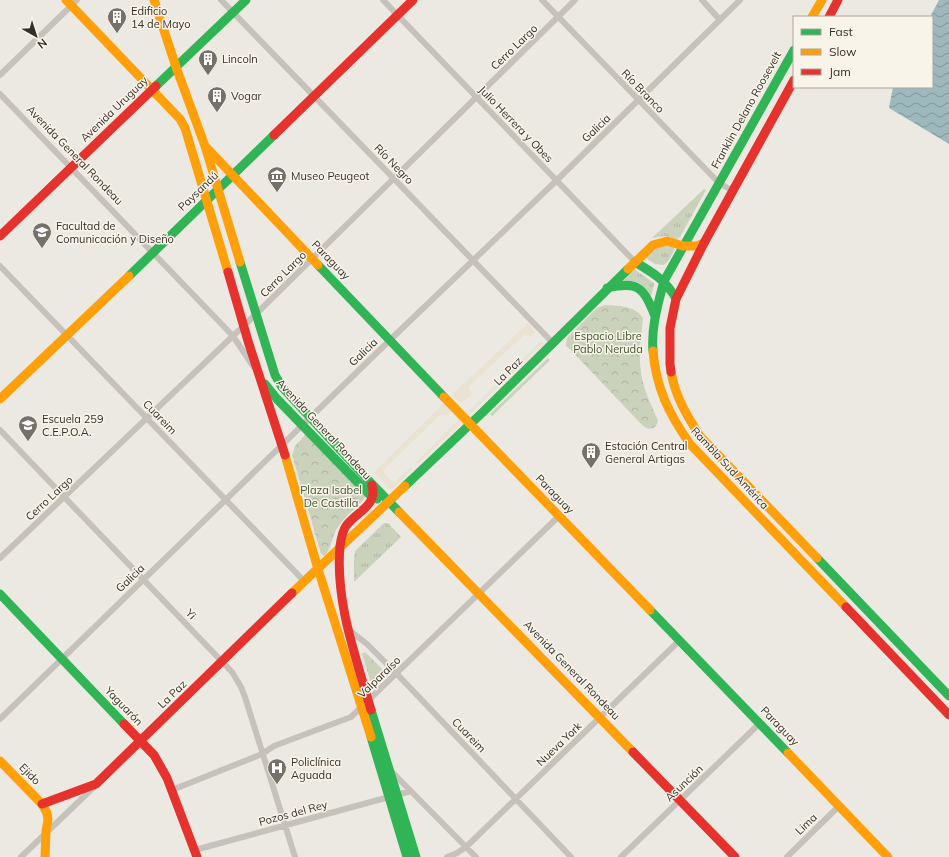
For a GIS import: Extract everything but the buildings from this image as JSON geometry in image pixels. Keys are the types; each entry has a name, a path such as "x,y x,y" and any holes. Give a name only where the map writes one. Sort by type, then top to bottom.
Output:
{"street":[{"name":"Avenida General Rondeau","path":"154,0 176,67 205,146 255,314 275,375 282,387 371,484 480,593 735,857"},
{"name":"Río Negro","path":"221,0 553,343"},
{"name":"Avenida Uruguay","path":"0,236 246,0"},
{"name":"Julio Herrera y Obes","path":"383,0 634,262"},
{"name":"Paysandú","path":"0,399 68,335 413,0"},
{"name":"Río Branco","path":"542,0 682,146 719,183 733,191"},
{"name":"Cerro Largo","path":"0,558 233,336 575,0"},
{"path":"702,0 720,20"},
{"name":"Galicia","path":"0,719 740,0"},
{"path":"813,16 822,0"},
{"path":"830,16 838,0"},
{"path":"0,75 72,2 175,113 185,128 243,325 282,445 318,569 387,767 392,796 416,857"},
{"name":"Franklin Delano Roosevelt","path":"719,183 793,52"},
{"path":"733,191 793,82"},
{"name":"Avenida General Rondeau","path":"0,94 233,336 277,399 373,498"},
{"name":"Paraguay","path":"205,146 471,425 760,722 888,857"},
{"name":"Rambla Sud América","path":"719,183 664,281 658,301 652,344 654,367 664,402 678,429 690,444 949,715"},
{"name":"Rambla Sud América","path":"733,191 704,243 676,299 670,328 670,364 677,393 688,418 700,436 949,696"},
{"name":"La Paz","path":"21,857 46,831 318,569 471,425 634,262 653,245 660,242 667,241 683,246 696,246 704,243"},
{"path":"634,262 650,270 664,281 671,288 676,299"},
{"name":"Cuareim","path":"0,266 305,582"},
{"path":"607,288 631,284 637,287 648,298 655,316"},
{"name":"Yi","path":"0,430 232,672 241,687 294,857"},
{"name":"Avenida General Rondeau","path":"371,484 374,492 373,498"},
{"path":"390,502 373,498 345,528 340,549 341,594 365,704 392,796 407,857"},
{"name":"Valparaíso","path":"172,790 262,754 274,746 347,720 397,674 559,516"},
{"name":"Yaguarón","path":"0,594 154,755 172,790 196,854"},
{"name":"Cuareim","path":"349,630 367,644 397,674 571,857"},
{"name":"Nueva York","path":"447,857 466,847 680,640"},
{"name":"Asunción","path":"621,857 760,722"},
{"name":"Ejido","path":"0,760 42,804 47,813 46,857"},
{"path":"387,767 476,857"},
{"path":"42,804 96,784"},
{"name":"Pozos del Rey","path":"196,854 285,826 411,791"},
{"name":"Lima","path":"787,857 840,805"}],"green space":[{"path":"704,189 706,190 680,237 677,239 665,236 652,238"},
{"path":"666,245 675,249 669,260 664,265 655,264 645,257 657,248"},
{"path":"632,269 654,283 651,296 642,285 638,283 631,281 620,281"},
{"name":"Espacio Libre Pablo Neruda","path":"605,305 631,308 643,318 640,345 642,380 658,421 656,426 650,429 643,426 566,345 567,338 597,308"},
{"path":"548,358 550,360 492,416 490,414"},
{"name":"Plaza Isabel De Castilla","path":"305,435 307,435 365,496 334,533 329,550 324,556 321,554 292,455 295,446"},
{"path":"384,523 388,523 401,537 354,582 355,551"},
{"path":"365,652 388,675 373,690 362,654"}],"shaded area":[{"path":"528,323 535,332 531,337 524,335 468,387 472,394 461,403 452,395"},
{"path":"540,342 543,342 543,344 471,413 468,411"},
{"path":"444,403 451,410 450,415 440,415 383,470 394,483 410,468 412,469 393,489 390,489 374,472"},
{"path":"459,419 461,423 418,464 416,464 416,462"}],"water":[{"path":"939,0 949,0 949,144 889,108 893,88 933,88 933,16 931,16"}],"traffic: fast":[{"path":"156,86 246,0"},
{"path":"653,351 654,324 664,281 793,52"},
{"path":"129,276 274,135"},
{"path":"240,262 275,375 282,387 399,512"},
{"path":"635,262 664,282 676,299"},
{"path":"318,265 444,397"},
{"path":"405,486 483,412 628,269"},
{"path":"607,288 626,285 638,288 647,298 655,316"},
{"path":"265,384 277,399 369,494 377,499"},
{"path":"817,558 949,696"},
{"path":"0,594 124,724"},
{"path":"650,610 788,753"},
{"path":"371,710 416,857"},
{"path":"371,737 407,857"}],"traffic: slow":[{"path":"66,0 180,119 185,128 228,272"},
{"path":"154,0 176,67 205,146 240,262"},
{"path":"813,16 822,0"},
{"path":"206,147 318,265"},
{"path":"628,269 653,245 667,241 683,246 697,246 704,243"},
{"path":"0,399 129,276"},
{"path":"653,351 660,389 670,411 690,444 846,607"},
{"path":"671,372 679,398 700,436 817,558"},
{"path":"444,397 650,610"},
{"path":"285,455 318,569 371,737"},
{"path":"292,593 405,486"},
{"path":"399,512 633,752"},
{"path":"788,753 888,857"},
{"path":"0,761 42,804 47,813 48,820 45,857"}],"traffic: jam":[{"path":"274,135 413,0"},
{"path":"830,16 838,0"},
{"path":"671,372 670,328 676,299 704,243 793,82"},
{"path":"0,236 156,86"},
{"path":"228,272 248,341 285,455"},
{"path":"371,710 348,629 339,567 341,538 350,521 369,504 373,492 372,485"},
{"path":"42,804 96,784 292,593"},
{"path":"846,607 949,715"},
{"path":"124,724 154,755 167,778 197,857"},
{"path":"633,752 735,857"}],"place":[{"name":"Edificio 14 de Mayo","path":"117,34"},
{"name":"Lincoln","path":"208,76"},
{"name":"Vogar","path":"217,113"},
{"name":"Museo Peugeot","path":"277,193"},
{"name":"Facultad de Comunicación y Diseño","path":"42,249"},
{"name":"Escuela 259 C.E.P.O.A.","path":"28,442"},
{"name":"Estación Central General Artigas","path":"591,469"},
{"name":"Policlínica Aguada","path":"277,785"}]}
